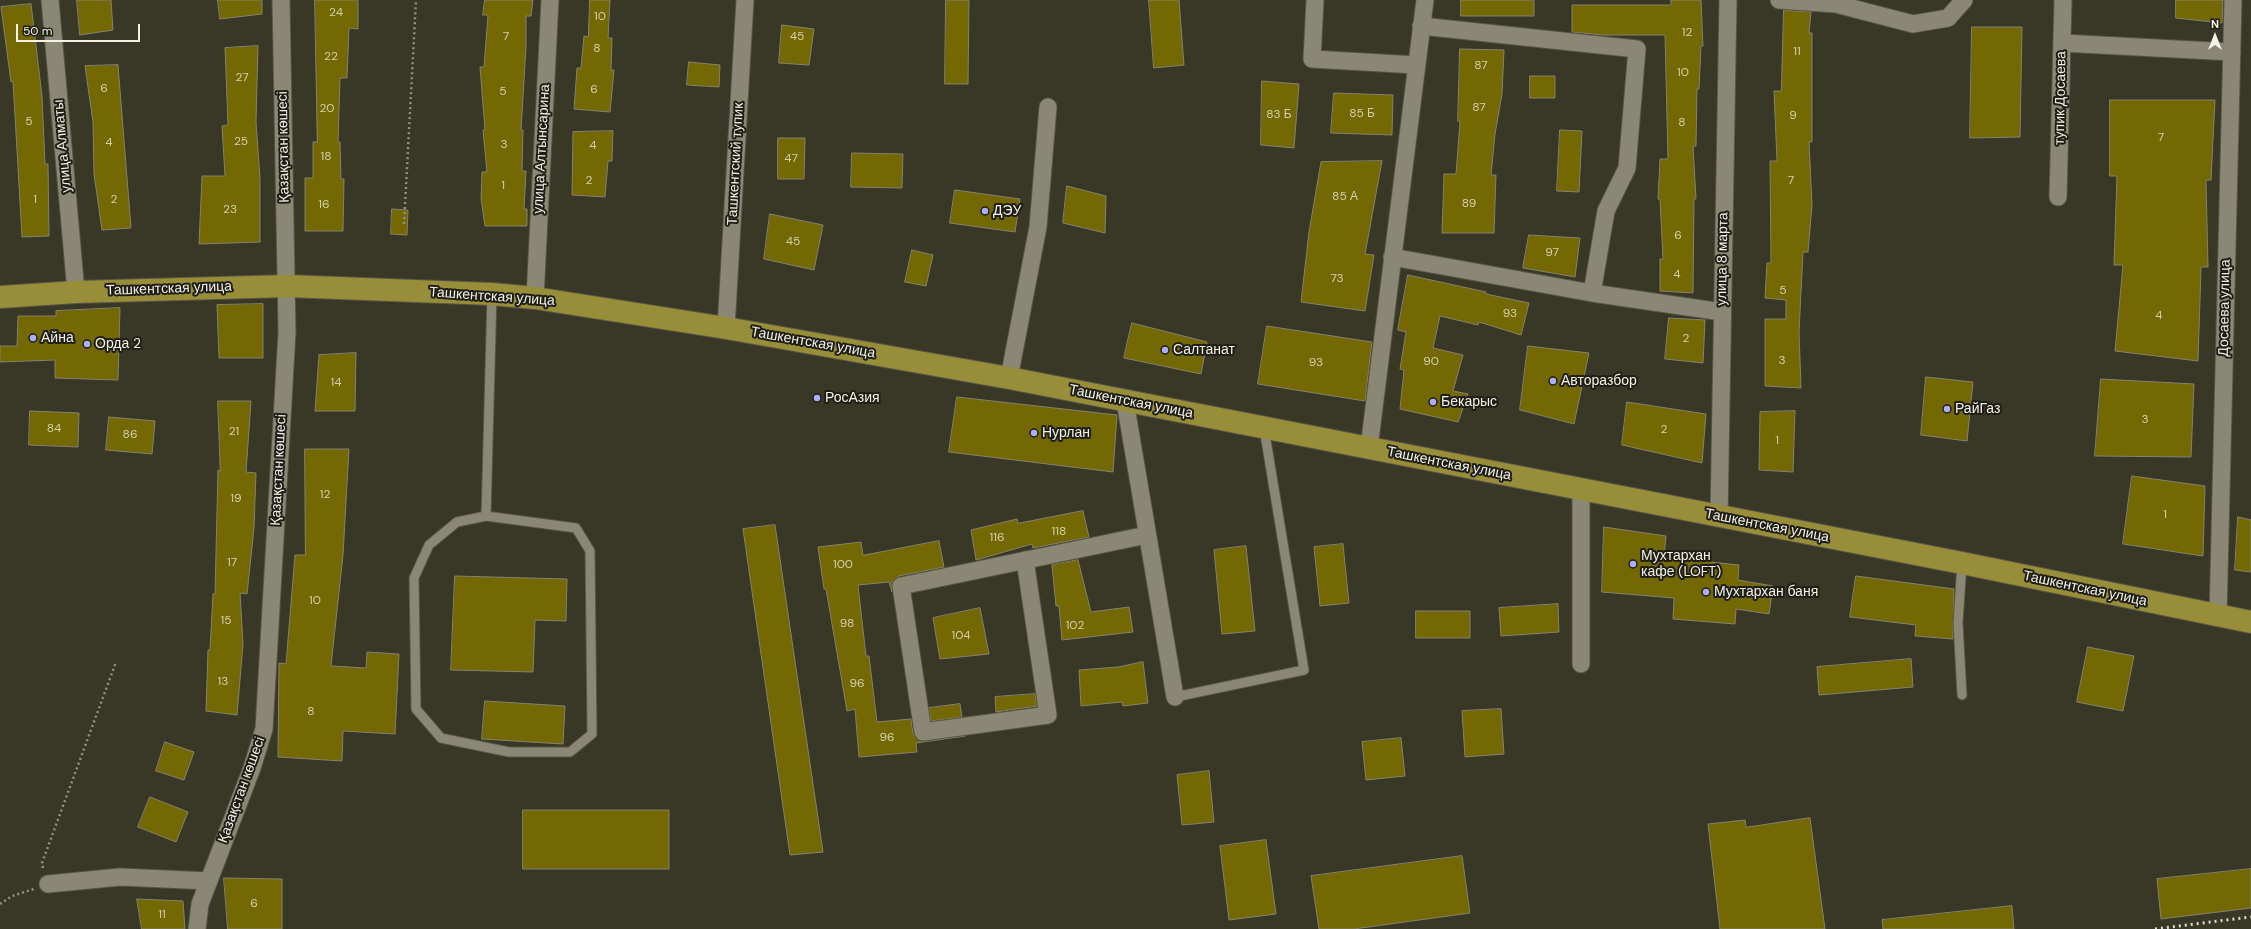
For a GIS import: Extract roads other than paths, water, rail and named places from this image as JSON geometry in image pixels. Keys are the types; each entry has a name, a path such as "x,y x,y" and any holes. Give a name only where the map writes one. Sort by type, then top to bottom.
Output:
{"main road":[{"name":"Ташкентская улица","path":"0,297 76,292 286,286 492,294 535,298 726,328 1009,378 1581,491 1962,563 2251,622"}],"street":[{"name":"улица Алматы","path":"50,0 76,292"},
{"name":"Қазақстан көшесі","path":"197,929 200,904 252,768 264,729 286,340 281,0"},
{"name":"улица Алтынсарина","path":"535,298 550,0"},
{"name":"Ташкентский тупик","path":"726,328 745,0"},
{"path":"1315,0 1312,59 1416,64"},
{"path":"1369,448 1424,0"},
{"name":"улица 8 марта","path":"1719,517 1728,0"},
{"path":"1779,0 1836,4 1913,24 1948,18 1964,0"},
{"name":"тупик Досаева","path":"2058,197 2063,0"},
{"name":"Досаева улица","path":"2218,616 2233,0"},
{"path":"1421,26 1637,49 1627,168 1606,211 1592,293"},
{"path":"2062,43 2232,52"},
{"path":"1009,378 1038,226 1048,107"},
{"path":"1392,257 1592,293 1722,312"},
{"path":"1125,401 1175,697"},
{"path":"1581,491 1581,664"},
{"path":"1025,560 1048,715 922,732 901,586 1025,560 1147,535"},
{"path":"48,884 120,877 209,880"}],"lane":[{"path":"486,516 492,294"},
{"path":"1175,697 1304,670 1264,428"},
{"path":"486,516 576,528 590,551 592,734 570,752 510,752 441,738 416,709 414,578 429,545 457,522 486,516"},
{"path":"1962,563 1958,623 1962,695"}],"railway":[{"path":"2155,929 2251,917"}],"place":[{"name":"ДЭУ","path":"985,211"},
{"name":"Айна","path":"33,338"},
{"name":"Орда 2","path":"87,344"},
{"name":"Салтанат","path":"1165,350"},
{"name":"Авторазбор","path":"1553,381"},
{"name":"РосАзия","path":"817,398"},
{"name":"Бекарыс","path":"1433,402"},
{"name":"РайГаз","path":"1947,409"},
{"name":"Нурлан","path":"1034,433"},
{"name":"Мухтархан кафе (LOFT)","path":"1633,564"},
{"name":"Мухтархан баня","path":"1706,592"}]}
